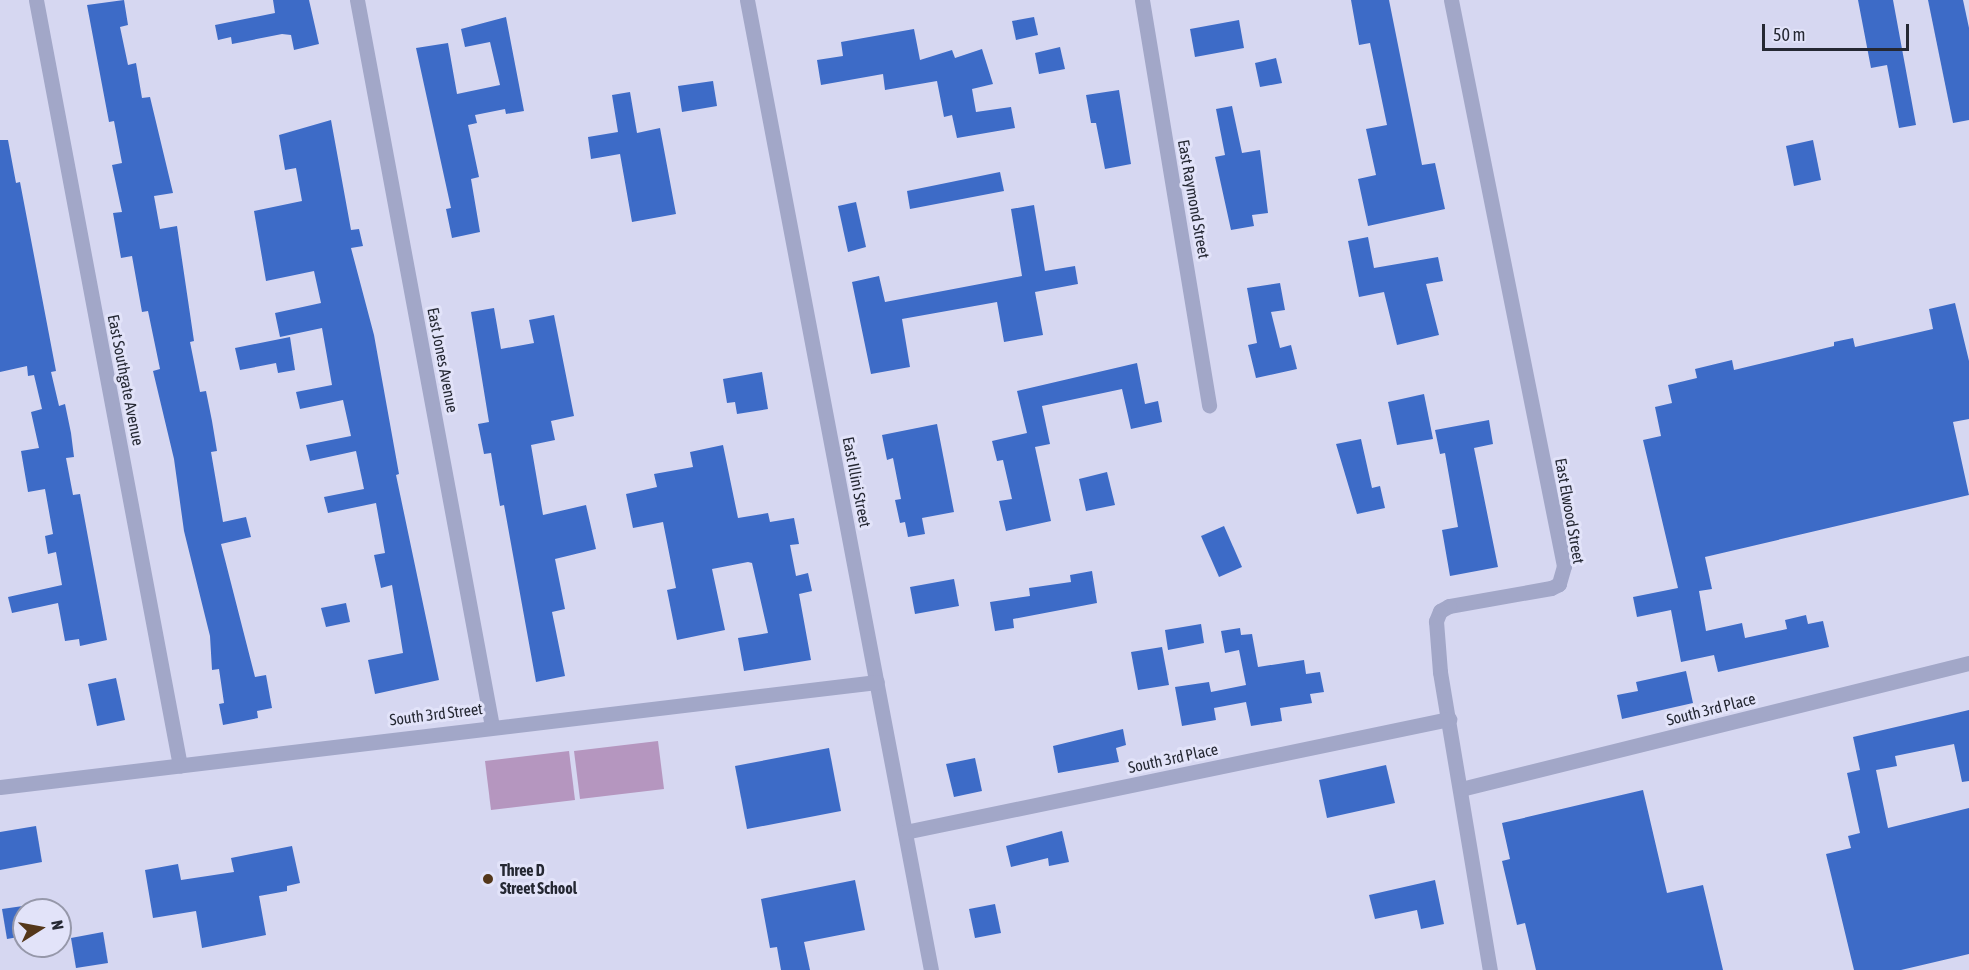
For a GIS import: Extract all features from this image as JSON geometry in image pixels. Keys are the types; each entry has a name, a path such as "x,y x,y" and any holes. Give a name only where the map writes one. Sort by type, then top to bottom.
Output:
{"street":[{"name":"East Southgate Avenue","path":"36,0 180,766"},
{"name":"East Jones Avenue","path":"357,0 492,726"},
{"name":"East Illini Street","path":"747,0 931,970"},
{"name":"East Raymond Street","path":"1142,0 1209,405"},
{"name":"East Elwood Street","path":"1451,0 1564,566 1560,584 1551,588 1440,611 1436,635 1490,970"},
{"name":"South 3rd Place","path":"1461,789 1969,663"},
{"name":"South 3rd Street","path":"0,787 492,726 877,682"},
{"name":"South 3rd Place","path":"905,832 1449,718"}],"shaded area":[{"path":"658,741 664,789 580,799 574,751"},
{"path":"569,751 575,800 491,810 485,761"}],"building":[{"path":"124,0 128,25 120,27 128,65 136,63 142,98 150,97 173,193 154,196 160,229 177,226 194,341 190,342 200,392 206,391 217,451 211,452 223,522 246,517 251,537 221,544 255,677 266,675 272,708 257,711 258,718 223,725 219,704 224,703 219,669 212,670 210,636 184,531 174,459 153,371 160,369 148,311 142,312 132,256 121,258 113,213 122,212 112,165 122,163 114,121 109,122 87,5"},
{"path":"273,0 309,0 319,44 294,50 291,35 282,34 232,44 231,37 218,40 215,25 275,13"},
{"path":"1351,0 1389,0 1422,165 1435,163 1445,209 1368,226 1358,179 1376,175 1366,129 1387,125 1370,43 1359,45"},
{"path":"1858,0 1893,0 1916,125 1899,128 1887,65 1871,68"},
{"path":"1928,0 1963,0 1969,28 1969,120 1953,123"},
{"path":"506,17 524,111 506,114 505,109 475,115 477,123 468,125 479,177 471,179 480,232 452,238 446,209 451,208 416,48 448,43 457,94 500,85 490,42 465,47 461,29"},
{"path":"1034,17 1038,35 1016,40 1012,21"},
{"path":"1239,20 1244,48 1195,57 1190,29"},
{"path":"914,29 920,60 952,50 955,58 982,49 993,84 972,89 976,112 1011,107 1015,128 957,138 952,115 944,117 937,81 885,90 883,74 821,85 817,60 843,56 841,42"},
{"path":"1060,47 1065,69 1039,74 1035,53"},
{"path":"1276,58 1282,83 1260,87 1255,63"},
{"path":"713,81 717,106 682,112 678,86"},
{"path":"1119,90 1131,164 1105,169 1096,123 1091,123 1086,95"},
{"path":"630,92 637,133 660,128 676,214 632,222 620,154 591,159 588,137 618,132 612,95"},
{"path":"1232,106 1242,153 1260,150 1268,213 1252,215 1254,226 1231,230 1215,157 1225,155 1216,109"},
{"path":"331,120 351,230 359,229 363,246 351,248 374,335 399,474 396,475 439,680 375,694 368,660 403,653 392,585 381,588 374,555 385,553 376,503 328,513 324,497 364,489 356,451 310,461 306,445 351,436 343,400 300,409 296,392 332,385 322,328 280,337 275,313 321,303 314,271 266,281 254,211 302,201 296,168 285,170 279,135"},
{"path":"0,140 8,140 16,183 20,182 56,371 51,372 59,406 65,404 71,433 74,457 66,458 73,495 80,494 107,640 80,646 79,639 65,641 58,603 12,613 8,597 62,585 56,552 48,554 45,536 53,534 45,489 28,492 21,451 39,448 31,412 42,409 34,375 28,376 27,366 0,372"},
{"path":"1813,140 1821,180 1794,186 1786,146"},
{"path":"1000,172 1004,191 910,209 907,191"},
{"path":"856,202 866,247 848,252 838,206"},
{"path":"1034,205 1045,271 1075,266 1078,284 1035,292 1043,335 1004,342 997,302 902,319 910,367 871,374 852,282 879,276 885,302 1022,276 1011,209"},
{"path":"1368,237 1374,268 1438,257 1443,281 1426,284 1439,335 1397,345 1384,292 1359,297 1348,241"},
{"path":"1280,283 1285,310 1271,312 1280,348 1291,345 1297,369 1256,378 1248,345 1257,343 1247,288"},
{"path":"1955,303 1969,361 1969,419 1953,422 1969,495 1705,557 1712,589 1699,591 1706,631 1742,623 1745,638 1787,629 1785,620 1806,615 1808,624 1823,621 1829,647 1718,672 1714,655 1681,662 1671,610 1637,617 1633,597 1678,588 1643,440 1661,436 1655,407 1672,403 1668,385 1697,378 1695,369 1732,360 1734,370 1834,346 1834,342 1853,338 1855,347 1933,329 1929,309"},
{"path":"494,308 501,349 534,343 529,320 554,315 574,416 551,421 555,440 531,445 543,515 586,505 596,549 555,559 565,609 552,612 565,676 536,682 504,505 500,506 491,453 484,454 478,424 489,422 471,312"},
{"path":"290,337 295,370 278,373 276,363 240,370 235,348"},
{"path":"1137,363 1145,404 1158,401 1162,422 1131,429 1122,389 1042,406 1050,444 1035,447 1051,521 1006,531 999,501 1012,499 1003,460 997,461 992,441 1027,433 1017,391"},
{"path":"762,372 768,409 737,414 735,402 727,403 723,379"},
{"path":"1424,394 1433,439 1397,445 1388,402"},
{"path":"1489,420 1493,444 1474,448 1498,567 1450,576 1442,530 1458,527 1445,453 1440,454 1435,430"},
{"path":"937,424 954,512 922,518 925,534 908,537 905,522 900,523 895,500 901,499 893,458 887,460 882,435"},
{"path":"1361,439 1372,488 1380,486 1385,508 1357,514 1336,444"},
{"path":"723,445 738,518 768,513 770,522 794,518 799,544 790,545 796,576 808,573 812,591 799,594 811,660 744,671 738,638 768,633 752,563 748,562 712,569 725,630 677,640 667,590 676,588 663,522 633,528 626,494 657,487 654,474 693,467 690,452"},
{"path":"1107,472 1115,505 1086,511 1079,479"},
{"path":"1224,526 1242,567 1219,577 1201,536"},
{"path":"1092,571 1097,603 1013,619 1014,628 995,631 990,602 1030,596 1029,588 1071,582 1070,575"},
{"path":"954,579 959,606 915,614 910,587"},
{"path":"346,603 350,622 326,627 321,608"},
{"path":"1201,624 1204,643 1168,650 1165,630"},
{"path":"1240,628 1241,635 1252,634 1258,667 1304,660 1306,674 1320,672 1324,692 1310,694 1312,703 1280,708 1282,721 1251,726 1246,702 1214,708 1216,720 1182,726 1175,687 1209,682 1211,692 1246,685 1239,650 1225,653 1221,631"},
{"path":"1162,647 1169,685 1138,690 1131,652"},
{"path":"1686,671 1693,703 1622,719 1617,695 1638,691 1636,682"},
{"path":"116,678 125,720 97,726 88,684"},
{"path":"1969,710 1969,781 1962,782 1954,744 1895,756 1897,766 1876,770 1888,828 1969,808 1969,954 1901,970 1854,970 1826,854 1851,848 1848,836 1860,833 1847,773 1860,770 1853,737"},
{"path":"1123,729 1126,745 1116,748 1119,762 1058,773 1053,746"},
{"path":"829,748 841,811 747,829 735,766"},
{"path":"975,758 982,791 954,797 946,764"},
{"path":"1386,765 1395,803 1327,818 1319,780"},
{"path":"1643,790 1667,893 1703,885 1723,970 1536,970 1525,923 1517,925 1502,861 1510,859 1502,823"},
{"path":"36,826 42,862 0,870 0,832"},
{"path":"1062,831 1069,862 1049,866 1048,858 1011,867 1006,846"},
{"path":"292,846 300,883 287,886 287,891 259,896 266,935 202,948 196,911 153,918 145,870 178,864 181,880 234,872 231,858"},
{"path":"855,880 865,930 804,942 810,970 781,970 777,947 770,948 761,899"},
{"path":"1435,880 1444,924 1421,929 1417,910 1375,919 1369,895"},
{"path":"995,904 1001,933 975,938 969,909"},
{"path":"12,908 12,938 7,939 2,909"},
{"path":"103,932 108,963 76,968 72,938"}],"place":[{"name":"Three D Street School","path":"488,879"}]}
